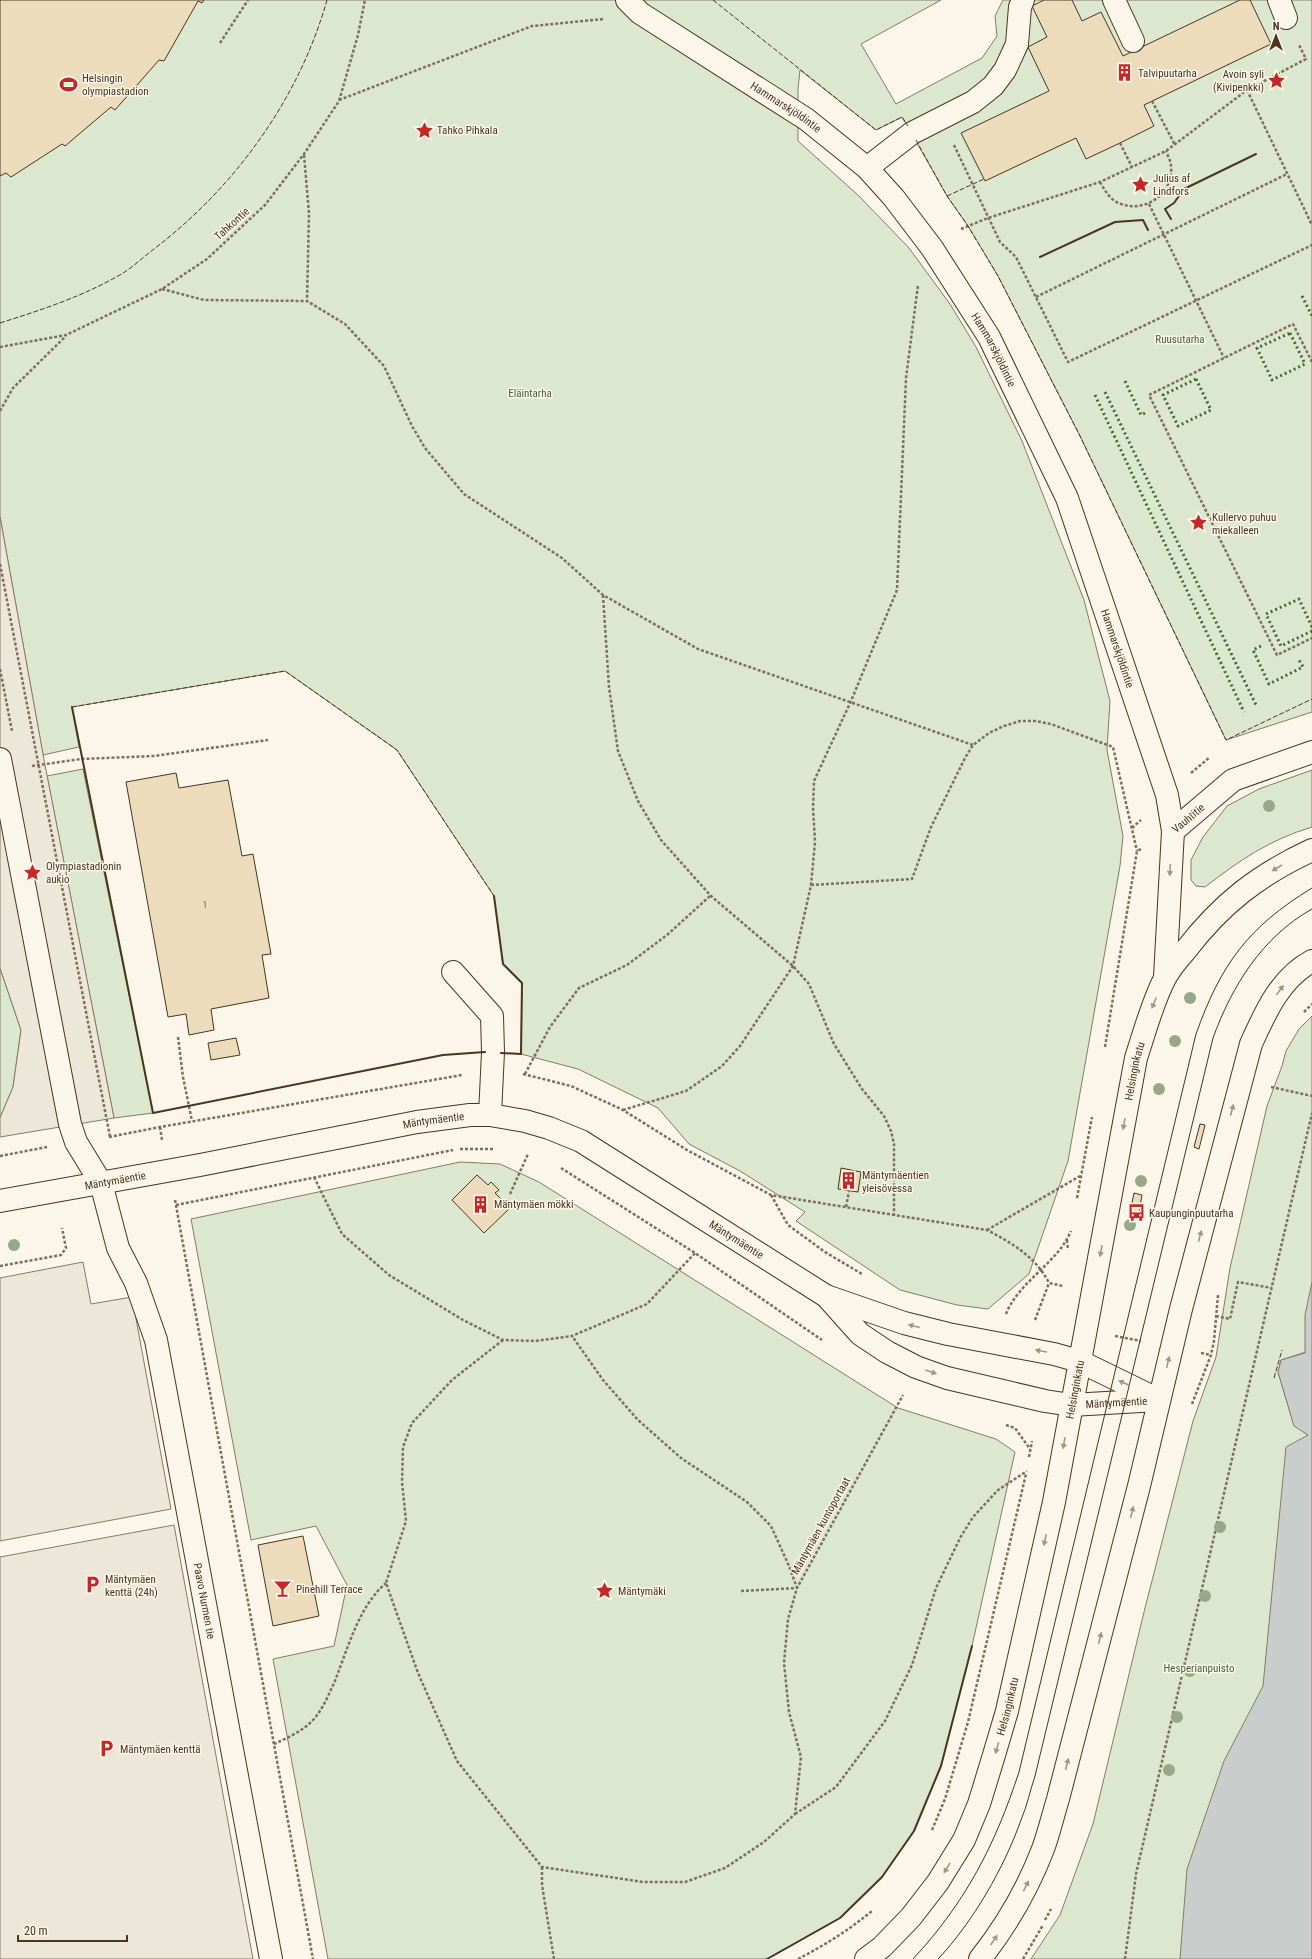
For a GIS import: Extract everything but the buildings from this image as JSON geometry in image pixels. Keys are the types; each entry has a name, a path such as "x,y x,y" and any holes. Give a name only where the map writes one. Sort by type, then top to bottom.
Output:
{"street":[{"path":"867,168 912,133 973,102 993,86 1005,70 1017,44 1020,7 1023,0"},
{"path":"1114,0 1133,41"},
{"name":"Hammarskjöldintie","path":"634,6 806,119 867,168 894,198 932,248 989,337 1067,498 1167,794 1173,831"},
{"name":"Vauhtitie","path":"1165,977 1173,831 1233,780 1312,752"},
{"name":"Paavo Nurmen tie","path":"0,758 70,1124 76,1142 101,1183 118,1248 136,1283 156,1340 271,1959"},
{"name":"Helsinginkatu","path":"866,1959 882,1947 911,1917 938,1882 964,1840 979,1804 1007,1711 1054,1502 1136,1058 1150,1015 1165,977 1191,943 1220,910 1251,884 1289,861 1312,850"},
{"path":"980,1959 1007,1920 1024,1890 1043,1849 1058,1799 1172,1347 1251,1044 1264,1016 1280,989 1299,968 1312,961"},
{"path":"453,972 492,1016 490,1115"},
{"name":"Mäntymäentie","path":"0,1201 417,1122 470,1115 490,1115 525,1121 550,1128 580,1141 826,1296 904,1323 948,1334 1054,1354 1079,1361 1159,1400"},
{"name":"Mäntymäentie","path":"826,1296 860,1334 887,1352 916,1367 962,1381 1071,1405 1159,1400"}],"path":[{"path":"220,43 248,0"},
{"name":"Tahkontie","path":"0,347 66,335 162,289 207,258 265,205 304,154 339,101 358,35 366,0"},
{"path":"339,101 532,26 589,21 634,6"},
{"path":"961,229 988,218 1100,182 1166,152 1247,90 1306,59 1283,9"},
{"path":"1247,90 1312,225"},
{"path":"1152,101 1175,145"},
{"path":"941,118 1000,242 1016,257 1068,362 1312,245"},
{"path":"1120,143 1132,167"},
{"path":"1100,182 1108,195 1120,204 1134,207 1149,204 1162,195 1170,181 1171,166 1166,152"},
{"path":"304,154 309,213 307,302"},
{"path":"1036,297 1287,174"},
{"path":"1149,204 1224,358"},
{"path":"623,1110 686,1091 722,1066 740,1046 793,966 811,885 815,842 812,808 814,781 851,701 897,590 906,378 920,271 932,248"},
{"path":"162,289 204,300 307,302 345,324 384,366 412,426 425,448 464,494 562,558 602,595 698,649 851,701 973,745"},
{"path":"1312,362 1293,324 1149,395 1277,655 1312,638"},
{"path":"0,411 14,388 66,335"},
{"path":"0,564 110,1137"},
{"path":"602,595 609,688 618,751 638,801 661,840 711,896 793,966 809,984 834,1044 862,1089 884,1116 891,1131 894,1144 894,1216"},
{"path":"811,885 912,879 931,827 973,745 1004,726 1020,721 1035,721 1050,724 1113,747 1137,851 1105,1051"},
{"path":"26,768 81,759 154,756 268,740"},
{"path":"1137,851 1173,831"},
{"path":"525,1074 550,1027 579,988 627,965 667,935 711,896"},
{"path":"178,1036 183,1077 192,1121"},
{"path":"313,1959 176,1205 167,1170 160,1127 491,1070 525,1074 572,1086 623,1110 687,1150 771,1195 987,1230 1014,1245 1043,1270 1049,1283 1065,1286"},
{"path":"1266,1086 1312,1096"},
{"path":"1076,1206 1080,1176 1093,1113"},
{"path":"1125,1959 1136,1874 1312,1113"},
{"path":"176,1205 458,1149 500,1148"},
{"path":"521,1153 535,1157"},
{"path":"510,1194 528,1154"},
{"path":"555,1164 695,1253 825,1342"},
{"path":"987,1230 1080,1176"},
{"path":"314,1178 342,1234 389,1276 463,1320 503,1340 535,1341 572,1336 647,1304 695,1253"},
{"path":"846,1207 849,1191"},
{"path":"771,1195 788,1225 825,1252 864,1276"},
{"path":"0,1266 61,1255 66,1248 62,1228"},
{"path":"999,1314 1005,1315 1011,1302 1043,1270 1067,1240 1072,1229"},
{"path":"1216,1316 1230,1319 1238,1282 1272,1288"},
{"path":"1085,1330 1211,1355 1214,1341 1219,1290"},
{"path":"572,1336 603,1380 638,1420 681,1458 747,1502 771,1526 789,1566 796,1588 788,1618 784,1663 789,1712 801,1757 795,1814"},
{"path":"274,1744 290,1737 313,1721 325,1705 361,1617 376,1591 386,1583 406,1520 402,1482 403,1447 412,1423 452,1380 503,1340"},
{"path":"896,1390 903,1395 910,1397"},
{"name":"Mäntymäen kuntoportaat","path":"741,1591 796,1588 903,1395"},
{"path":"930,1834 945,1799 968,1722 1027,1471 1030,1449 1015,1428 1000,1424"},
{"path":"542,1867 643,1882 685,1882 725,1868 764,1842 795,1814 836,1787 885,1721 912,1665 936,1588 960,1538 973,1517 998,1490 1027,1471"},
{"path":"386,1583 418,1673 457,1761 542,1867 542,1885 554,1959"},
{"path":"798,1959 823,1946 846,1931 878,1906"}],"green space":[{"name":"Eläintarha","path":"0,0 941,0 861,44 896,104 982,58 997,36 995,16 1003,0 1312,0 1312,712 1226,740 1080,436 998,276 968,226 947,196 902,117 876,130 800,70 798,89 798,141 859,196 909,248 950,304 976,347 1022,441 1084,600 1110,701 1107,750 1123,836 1120,866 1068,1161 1029,1274 988,1309 957,1305 900,1290 796,1221 805,1212 740,1171 689,1144 658,1108 578,1069 521,1054 522,983 503,964 494,896 397,750 285,671 72,707 79,747 43,755 0,517"},
{"path":"83,769 153,1113 114,1118 47,776"},
{"path":"1312,770 1312,827 1296,832 1268,845 1230,868 1205,887 1196,886 1191,880 1191,860 1203,837 1227,806 1259,789"},
{"path":"0,968 21,1030 13,1087 0,1118"},
{"name":"Hesperianpuisto","path":"1312,1016 1312,1350 1281,1360 1278,1372 1294,1425 1308,1435 1219,1959 1031,1959 1060,1915 1093,1824 1144,1612 1193,1421 1216,1357 1230,1268 1267,1106 1286,1051 1299,1029"},
{"name":"Mäntymäki","path":"460,1162 500,1164 539,1182 898,1408 996,1439 1015,1452 972,1646 941,1766 914,1831 882,1877 840,1918 767,1959 328,1959 273,1659 334,1646 347,1585 316,1526 251,1540 191,1219"}],"shaded area":[{"name":"Olympiastadionin aukio","path":"0,517 45,765 114,1118 0,1137 0,1118 13,1087 21,1030 0,968"},
{"path":"83,1262 91,1304 132,1297 171,1509 0,1541 0,1278"},
{"path":"1312,1282 1312,1959 1180,1959 1187,1869 1224,1761 1263,1686 1286,1447 1308,1435 1294,1426 1278,1372 1281,1360 1305,1353 1305,1315"},
{"path":"174,1525 253,1959 0,1959 0,1557"}],"tram line":[{"path":"913,1959 949,1916 977,1872 1000,1824 1019,1772 1196,1034 1216,987 1239,949 1270,917 1312,888"},
{"path":"938,1959 963,1928 986,1894 1006,1857 1027,1804 1213,1038 1229,1000 1251,964 1278,934 1294,920 1312,909"}],"hedge":[{"path":"1302,296 1312,316"},
{"path":"1290,333 1305,364 1272,380 1257,348 1290,333"},
{"path":"1196,379 1211,410 1178,426 1163,395 1196,379"},
{"path":"1125,381 1141,415 1147,412"},
{"path":"1105,392 1257,707"},
{"path":"1095,395 1244,712"},
{"path":"1312,627 1299,599 1266,614 1281,646 1312,631"},
{"path":"1261,646 1253,650 1269,684 1303,667 1299,660"}],"fence":[{"path":"0,323 46,308 104,284 123,273 184,225 237,169 281,106 300,72 315,37 327,0"},
{"path":"713,0 876,130 902,117 908,126"},
{"path":"916,140 947,196 968,226 998,276 1080,436 1226,740 1312,699"},
{"path":"947,196 984,179"},
{"path":"72,707 285,671 397,750 494,896"},
{"path":"1274,1378 1282,1350"}],"wall":[{"path":"1171,219 1165,209 1174,203 1184,189 1256,154"},
{"path":"1040,257 1115,222 1143,220 1148,230"},
{"path":"72,707 153,1113 443,1055 485,1052"},
{"path":"494,896 503,964 522,983 521,1054 501,1053"},
{"path":"767,1959 840,1918 882,1877 914,1831 941,1766 972,1646"}],"place":[{"name":"Talvipuutarha","path":"1125,73"},
{"name":"Avoin syli (Kivipenkki)","path":"1277,80"},
{"name":"Helsingin olympiastadion","path":"69,84"},
{"name":"Tahko Pihkala","path":"424,130"},
{"name":"Julius af Lindfors","path":"1140,184"},
{"name":"Kullervo puhuu miekalleen","path":"1199,523"},
{"name":"Olympiastadionin aukio","path":"33,872"},
{"name":"Mäntymäentien yleisövessa","path":"849,1181"},
{"name":"Mäntymäen mökki","path":"481,1204"},
{"name":"Kaupunginpuutarha","path":"1136,1213"},
{"name":"Mäntymäen kenttä (24h)","path":"92,1585"},
{"name":"Pinehill Terrace","path":"283,1589"},
{"name":"Mäntymäki","path":"605,1591"},
{"name":"Mäntymäen kenttä","path":"107,1749"}],"park label":[{"name":"Ruusutarha","path":"1180,339"}]}
